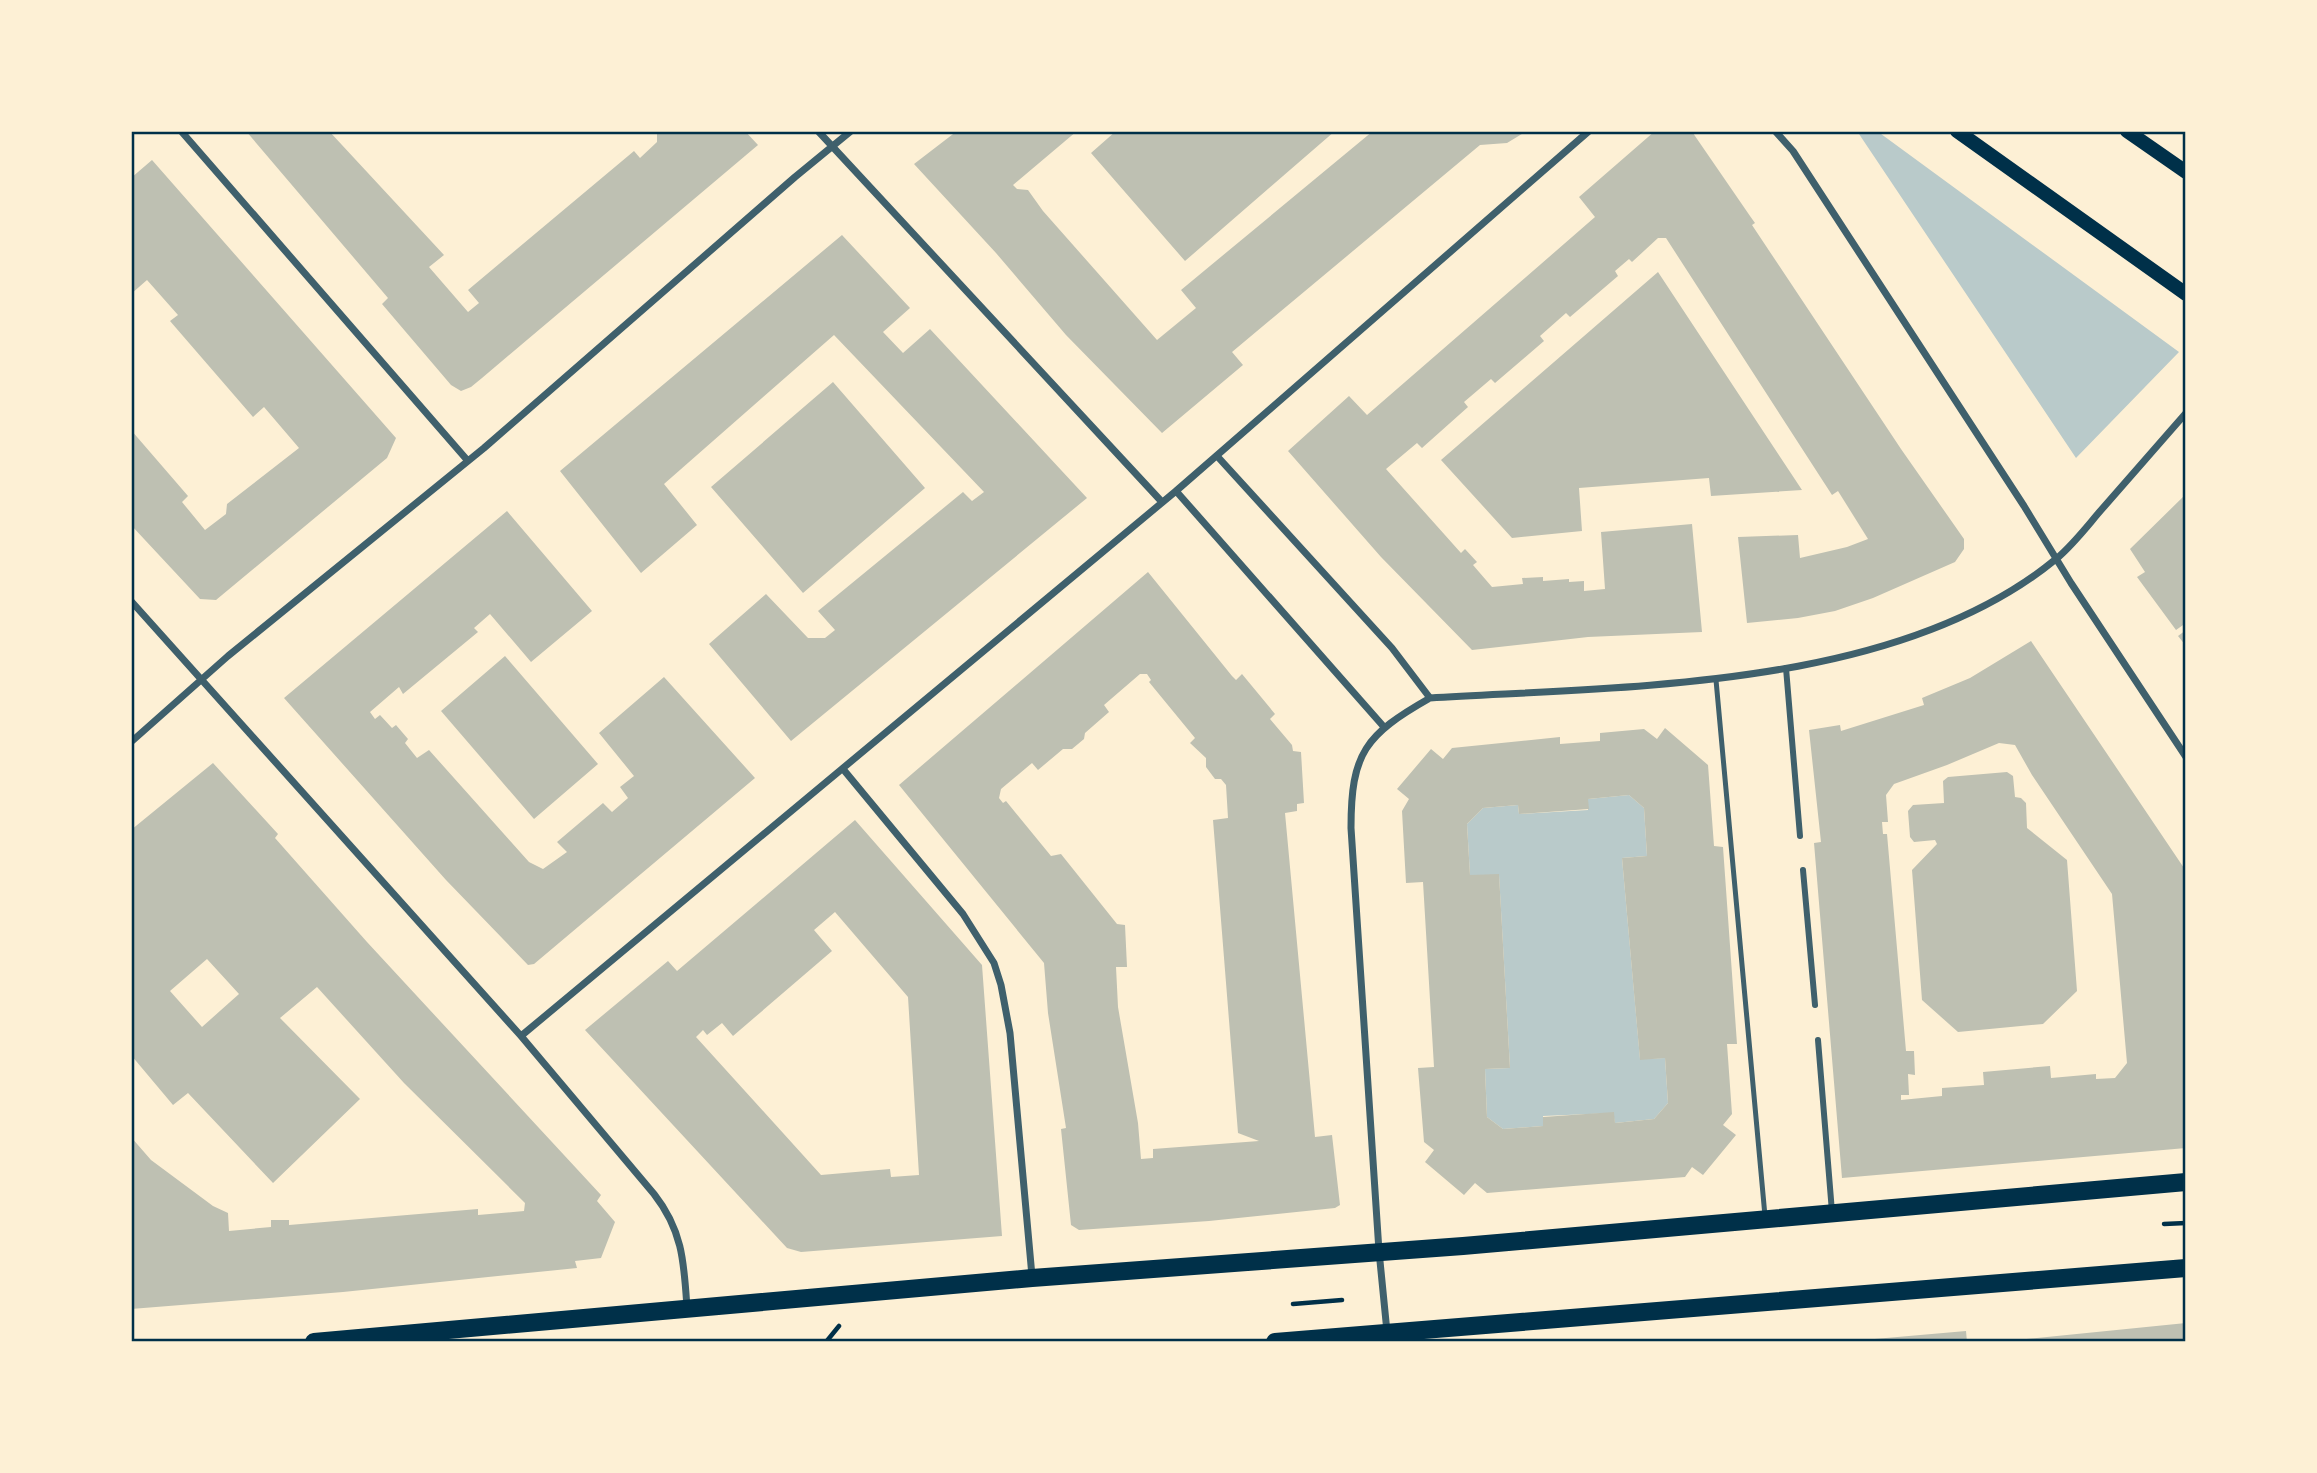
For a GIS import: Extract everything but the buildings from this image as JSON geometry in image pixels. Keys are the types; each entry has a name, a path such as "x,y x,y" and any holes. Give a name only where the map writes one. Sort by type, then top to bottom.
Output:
{"main road":[{"path":"1957,131 2186,294"},
{"path":"2127,131 2186,172"},
{"path":"314,1342 1032,1278 2186,1182"},
{"path":"1275,1342 1388,1337 2186,1268"}],"street":[{"path":"181,131 468,461"},
{"path":"818,131 1162,502"},
{"path":"131,742 201,680 468,461 851,131"},
{"path":"521,1036 1176,491 1589,131"},
{"path":"1775,131 1800,163 2186,757"},
{"path":"1388,1337 1379,1251 1351,828 1351,794 1355,771 1362,753 1384,727 1430,698 1716,680 1786,668 1890,643 1964,618 2057,559 2186,413"},
{"path":"1217,456 1392,648 1430,698"},
{"path":"1176,491 1384,727"},
{"path":"131,601 521,1036 665,1209 680,1242 687,1308"},
{"path":"1786,668 1800,836"},
{"path":"843,769 963,914 994,963 1010,1033 1032,1278"},
{"path":"1803,870 1815,1006"},
{"path":"1818,1040 1832,1213"}],"lane":[{"path":"1716,680 1765,1219"}],"path":[{"path":"2164,1224 2186,1223"},
{"path":"1293,1304 1342,1300"},
{"path":"826,1342 840,1325"}],"shaded area":[{"path":"1857,131 1877,131 2179,352 2076,458"},
{"path":"1629,795 1644,808 1647,856 1622,858 1640,1059 1665,1058 1668,1103 1654,1119 1615,1123 1613,1113 1543,1116 1543,1126 1503,1129 1487,1117 1485,1069 1510,1068 1499,875 1470,875 1467,824 1483,808 1518,805 1519,814 1588,810 1588,799"}]}
